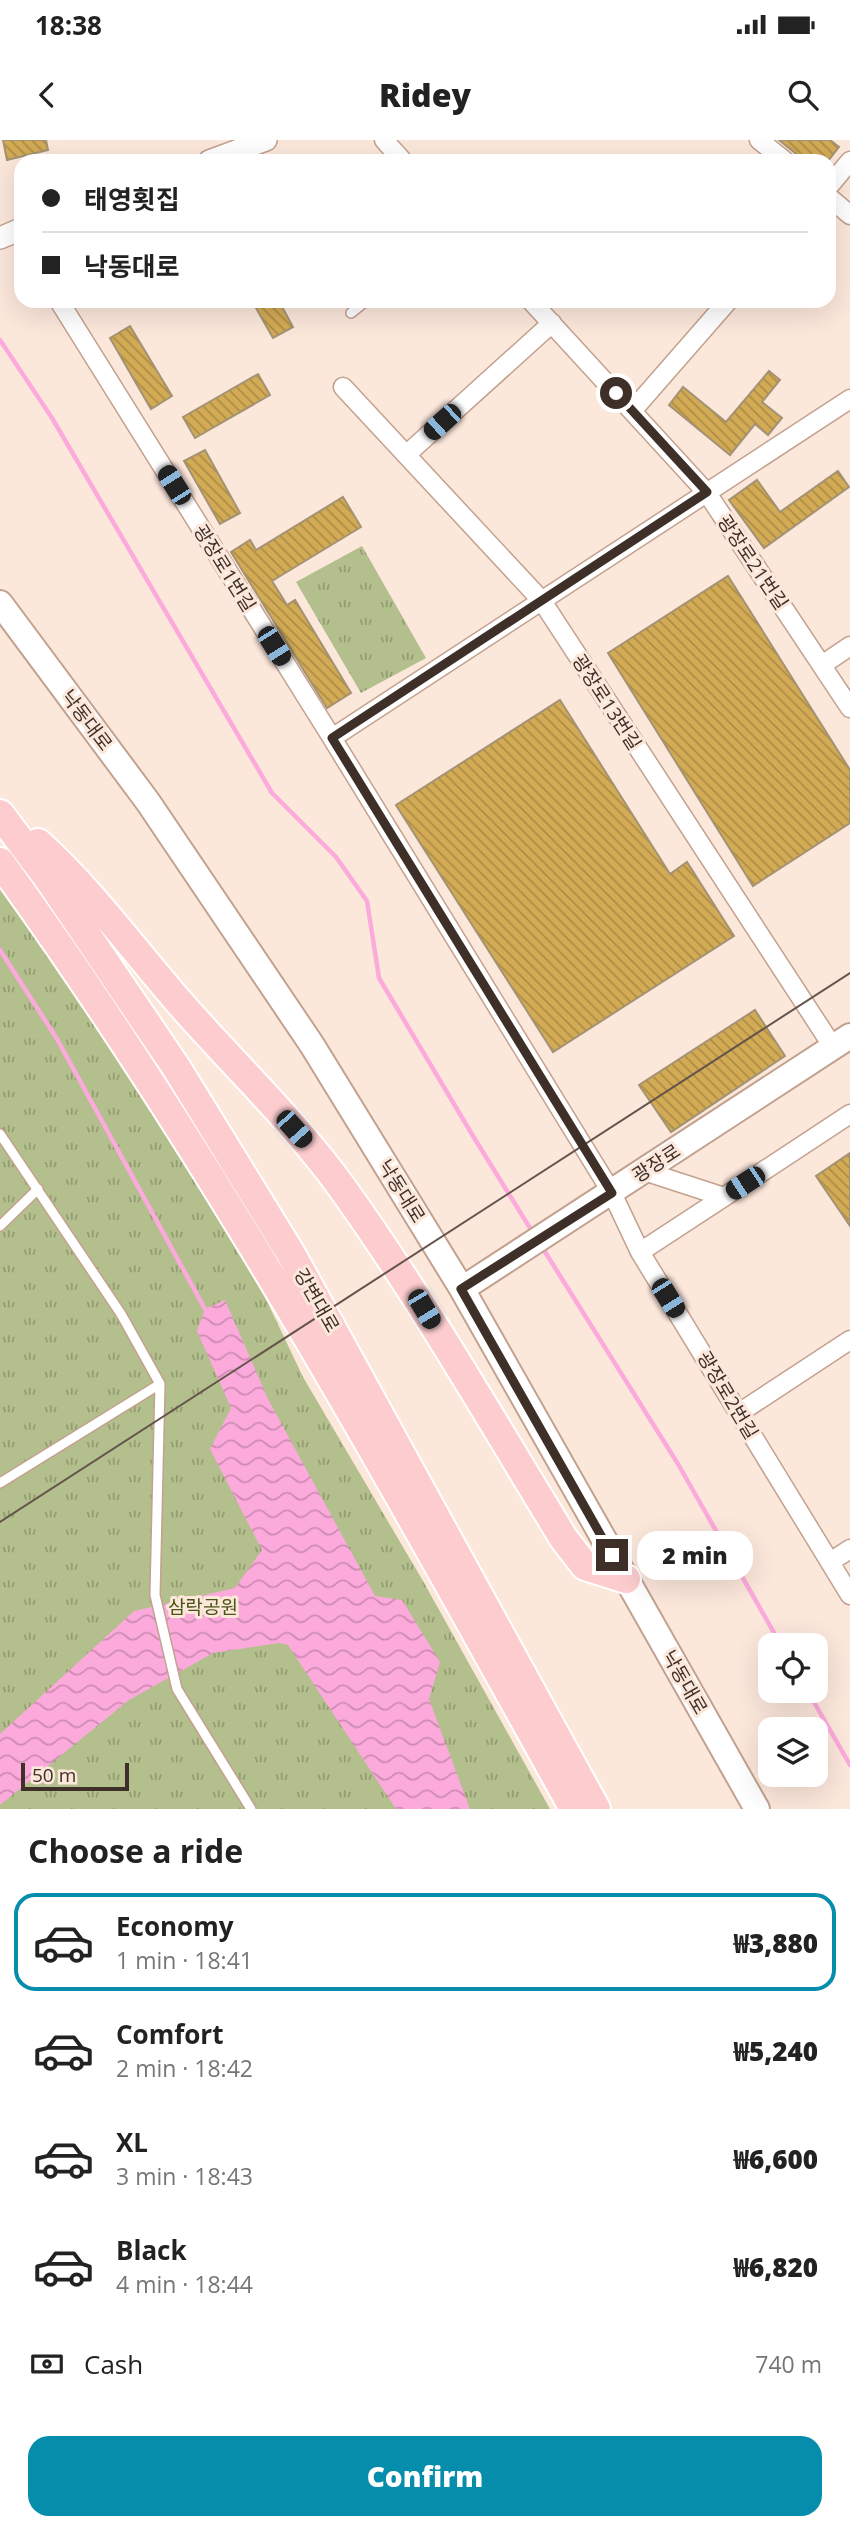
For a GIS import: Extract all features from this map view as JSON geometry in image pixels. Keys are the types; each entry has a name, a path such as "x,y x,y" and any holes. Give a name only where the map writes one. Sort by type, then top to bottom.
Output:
{"highway":[{"path":"0,809 76,879 180,1003 312,1149 424,1309 564,1539 585,1566 626,1579"},
{"name":"강변대로","path":"0,814 48,878 176,1067 291,1254 596,1809"},
{"name":"강변대로","path":"0,862 64,950 248,1237 481,1641 574,1809"}],"main road":[{"name":"낙동대로","path":"0,603 148,802 296,1022 461,1289 757,1809"},
{"name":"광장로","path":"461,1289 841,1041"}],"street":[{"path":"228,154 266,140"},
{"path":"384,140 397,154"},
{"path":"759,140 776,154"},
{"path":"836,178 850,161"},
{"path":"836,203 850,215"},
{"name":"광장로1번길","path":"63,308 332,738 605,1197"},
{"name":"광장로21번길","path":"538,308 707,492 850,708"},
{"path":"632,411 722,308"},
{"path":"406,455 552,323"},
{"name":"광장로13번길","path":"343,387 542,601 841,1041"},
{"path":"332,738 850,399"},
{"path":"822,665 850,646"},
{"path":"640,1252 850,1114"},
{"path":"644,1171 724,1197"},
{"name":"광장로2번길","path":"605,1197 850,1595"},
{"path":"739,1413 850,1340"},
{"path":"830,1562 850,1549"}],"lane":[{"path":"351,313 357,308"},
{"path":"0,1133 121,1314 160,1384 155,1595 177,1689 251,1809"},
{"path":"0,1226 38,1189"},
{"path":"0,1483 160,1384"}],"green space":[{"path":"362,546 426,658 361,693 296,582"},
{"name":"삼락공원","path":"0,882 189,1162 264,1295 303,1377 423,1581 550,1809 0,1809"}],"water":[{"path":"225,1300 268,1399 375,1596 402,1600 440,1662 429,1699 470,1809 396,1809 288,1645 279,1643 213,1653 129,1700 0,1805 0,1734 134,1611 235,1588 262,1550 210,1449 231,1408 197,1331 205,1309"}],"building":[{"path":"3,140 46,140 48,150 14,154 14,158 7,160"},
{"path":"779,140 830,140 839,147 834,154 796,154"},
{"path":"256,308 283,308 293,327 273,338"},
{"path":"130,326 172,396 151,409 110,338"},
{"path":"769,371 780,380 762,402 782,418 768,435 755,424 730,455 669,405 683,387 726,422"},
{"path":"258,374 270,395 195,438 183,417"},
{"path":"205,450 240,513 220,524 184,461"},
{"path":"838,471 849,487 764,548 729,500 757,480 780,512"},
{"path":"343,497 361,527 272,581 287,605 295,600 351,693 327,708 231,552 250,540 256,550"},
{"path":"728,576 850,770 850,823 753,886 608,653"},
{"path":"560,700 670,874 687,862 734,936 553,1052 396,805"},
{"path":"755,1010 785,1056 671,1132 639,1085"},
{"path":"850,1153 850,1226 816,1176"}],"waterway":[{"path":"0,340 52,418 272,793 336,857 367,901 379,978 533,1233"},
{"path":"0,950 57,1039 205,1309"},
{"path":"542,1247 678,1464 774,1633"},
{"path":"814,1703 850,1765"}],"tram line":[{"path":"0,1522 850,973"}],"route":[{"path":"612,1555 461,1289 612,1193 332,738 707,492 616,393"}]}
